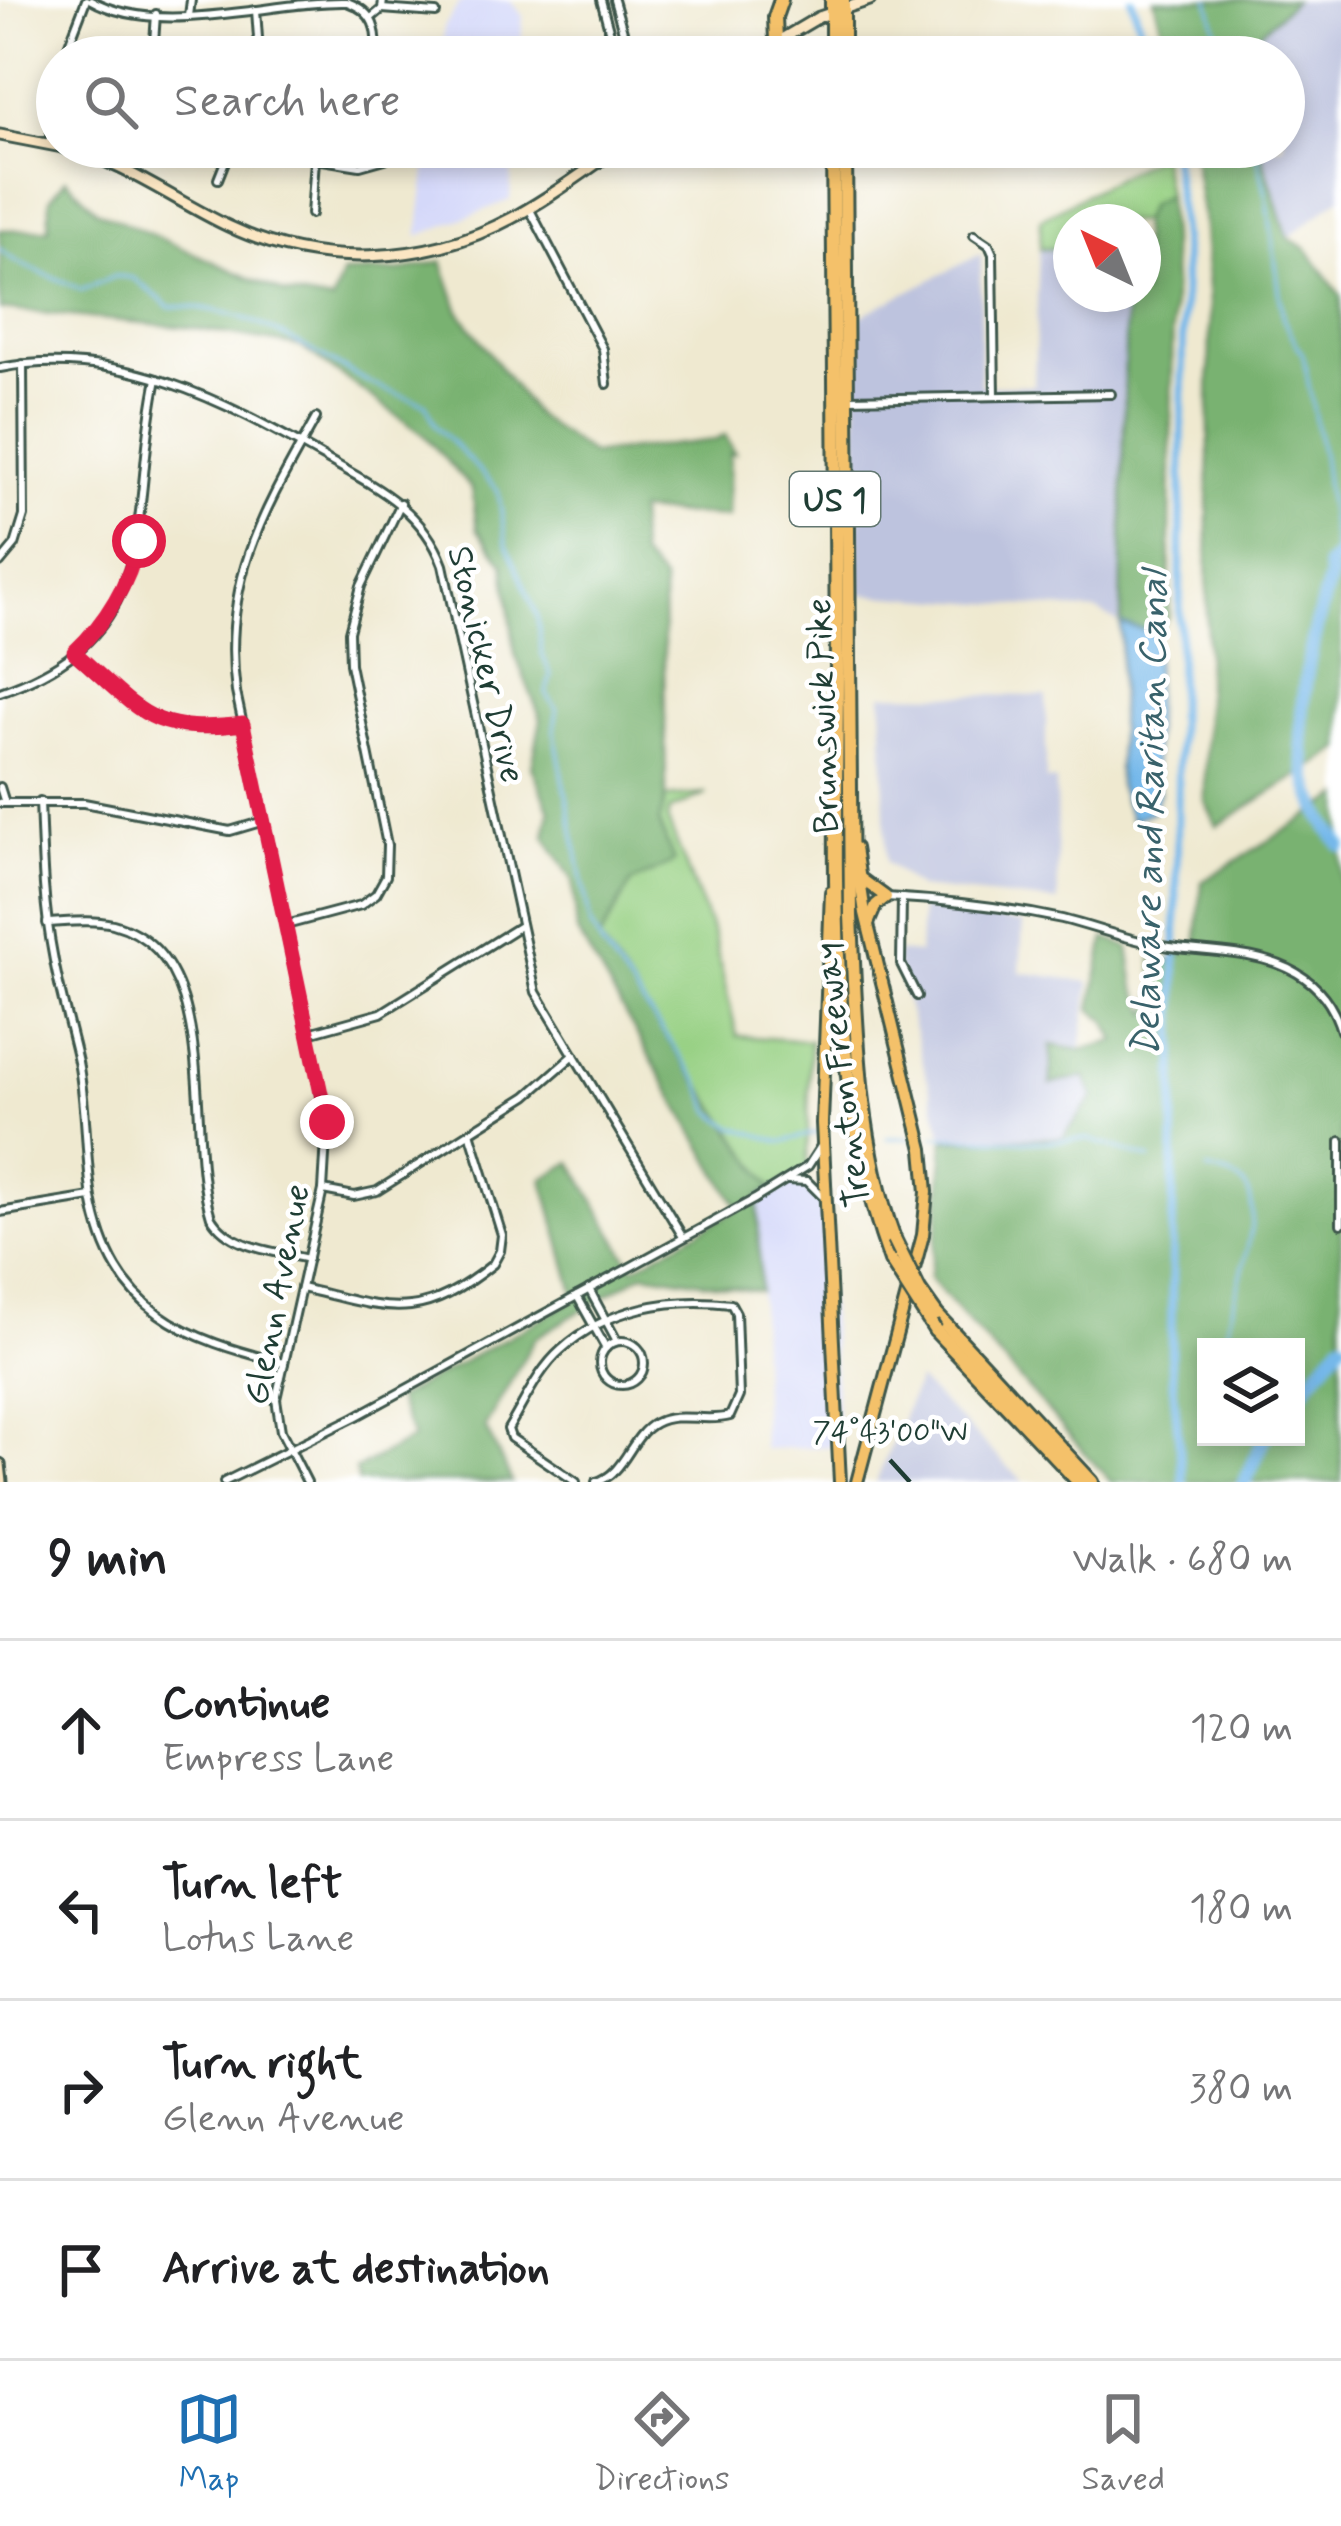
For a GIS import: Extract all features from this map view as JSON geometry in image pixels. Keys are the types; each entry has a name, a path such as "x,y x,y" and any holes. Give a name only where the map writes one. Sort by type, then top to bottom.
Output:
{"highway":[{"path":"776,36 781,0"},
{"path":"834,36 837,6"},
{"path":"837,6 841,36"},
{"name":"Brunswick Pike","path":"833,168 834,851"},
{"name":"Brunswick Pike","path":"845,168 848,804"},
{"name":"Trenton Freeway","path":"848,804 855,1020 874,1170 894,1239 919,1290 937,1314 1092,1482"},
{"name":"Trenton Freeway","path":"834,851 854,1116 872,1208 890,1261 934,1330 1079,1482"}],"main road":[{"path":"783,36 837,6 870,0"},
{"path":"0,135 36,142"},
{"path":"119,168 254,237 317,253 360,256 425,250 488,230 589,168"},
{"name":"Brunswick Pike","path":"848,804 868,925 920,1134 927,1192 923,1235 857,1482"},
{"name":"Brunswick Pike","path":"834,851 822,1140 840,1482"},
{"path":"860,878 886,897 876,905 868,925"},
{"path":"0,1464 2,1482"}],"street":[{"path":"73,36 88,0 112,10 189,16 286,3 347,2 371,18 377,36"},
{"path":"189,16 191,0"},
{"path":"601,0 611,36"},
{"path":"614,0 626,36"},
{"path":"371,18 382,5 436,14"},
{"path":"256,10 258,36"},
{"path":"154,36 156,14"},
{"path":"609,32 620,26"},
{"path":"218,179 222,168"},
{"path":"311,214 314,168"},
{"path":"529,208 603,350 607,384"},
{"path":"974,236 989,245 993,254 995,396"},
{"path":"0,563 15,545 24,516 23,364"},
{"name":"Stonicker Drive","path":"0,368 84,364 157,379 221,400 401,503 422,524 443,566 536,992 683,1238"},
{"path":"0,692 42,675 74,652 111,610 135,557 147,427 157,379"},
{"path":"845,399 1111,394"},
{"name":"Glenn Avenue","path":"307,1482 276,1410 323,1190 327,1122 243,724 232,647 239,581 260,519 316,418"},
{"path":"286,925 361,905 376,894 386,876 387,845 350,664 349,632 361,586 401,503"},
{"path":"74,652 141,710 164,723 203,729 243,724"},
{"path":"0,787 2,803 102,806 230,832 264,821"},
{"path":"40,801 47,923 82,1090 92,1197 100,1230 115,1264 150,1308 178,1329 209,1343 284,1363"},
{"path":"886,897 1045,916 1166,947 1256,959 1296,973 1321,993 1341,1031"},
{"path":"902,898 901,964 917,996"},
{"path":"47,923 87,921 123,928 148,941 166,960 186,1002 211,1217 221,1232 237,1241 308,1259"},
{"path":"309,1033 381,1013 520,926"},
{"path":"323,1190 370,1194 526,1096 574,1055"},
{"path":"301,1288 392,1309 413,1309 493,1264 502,1235 470,1132"},
{"path":"224,1482 683,1238 812,1162 822,1140"},
{"path":"1341,1141 1341,1223"},
{"path":"784,1180 807,1181 818,1189 824,1203"},
{"path":"0,1212 92,1197"},
{"path":"589,1289 617,1341"},
{"path":"577,1295 606,1348"},
{"path":"576,1482 511,1438 508,1429 542,1372 562,1349 638,1307 708,1301 731,1304 736,1313 739,1396 730,1416 712,1422 663,1419 650,1425 609,1479 596,1482"},
{"path":"617,1341 632,1343 642,1353 643,1368 634,1380 622,1384 604,1375 600,1362 606,1348 617,1341"}],"shaded area":[{"path":"510,0 523,16 522,36 443,36 459,3"},
{"path":"1294,0 1341,0 1341,197 1288,238 1266,168 1305,168 1305,36 1257,36"},
{"path":"426,168 512,168 510,200 418,236"},
{"path":"1039,249 1053,249 1053,312 1126,312 1121,624 1097,611 859,594 856,318 981,254 980,386 1034,385"},
{"path":"882,694 1046,696 1046,780 1056,781 1058,902 918,888 886,862"},
{"path":"921,908 1023,924 1020,972 1090,982 1081,1050 1052,1045 1086,1077 1094,1096 1064,1138 944,1140 897,967 897,952 919,954"},
{"path":"800,1179 821,1195 840,1446 763,1449 758,1197 785,1181"},
{"path":"918,1380 1024,1482 876,1482"}],"green space":[{"path":"1154,0 1294,0 1257,36 1164,36"},
{"path":"1134,168 1162,168 1167,195 1151,204 1068,204"},
{"path":"1195,168 1266,168 1288,238 1307,249 1341,296 1341,749 1217,826 1205,801 1210,317"},
{"path":"66,179 96,210 286,294 332,302 343,273 402,271 442,261 459,311 535,415 591,454 716,440 725,435 735,453 730,453 728,517 638,511 640,556 663,581 666,797 659,822 674,862 631,883 599,940 772,1188 758,1197 760,1291 644,1273 535,1338 485,1427 512,1482 358,1482 355,1470 413,1438 396,1399 576,1299 543,1179 572,1162 633,1268 739,1209 577,932 573,881 545,836 550,811 532,766 541,719 515,654 504,564 477,529 472,489 423,434 300,346 192,328 0,309 0,230 49,229 50,199"},
{"path":"1167,195 1173,284 1169,617 1156,632 1121,624 1126,312 1161,312 1161,204 1151,204"},
{"path":"1053,212 1053,249 1040,249 1041,219"},
{"path":"707,794 670,810 667,819 713,934 737,1036 810,1041 807,1171 772,1188 599,940 646,853 666,797"},
{"path":"1341,796 1341,1482 1111,1482 929,1278 944,1140 1063,1138 1094,1097 1085,1077 1051,1084 1051,1045 1081,1050 1116,1041 1106,1020 1091,1009 1105,938 1129,947 1135,987 1149,1014 1156,986 1152,959 1166,963 1200,943 1202,882"}],"water":[{"path":"1121,624 1156,632 1154,765 1160,792 1152,812 1131,820 1118,785"}],"waterway":[{"name":"Delaware and Raritan Canal","path":"1132,0 1143,36"},
{"path":"1209,0 1218,36"},
{"name":"Delaware and Raritan Canal","path":"1174,168 1184,257 1171,1364 1183,1482"},
{"path":"1260,168 1283,319 1303,355 1335,558"},
{"path":"0,249 81,290 115,276 133,278 170,307 198,308 250,321 372,384 426,404 436,426 498,490 506,543 537,616 542,654 551,675 546,693 557,710 554,730 591,926 698,1080 712,1112 731,1126 781,1142 819,1132"},
{"path":"1341,552 1328,565 1330,577 1312,645 1302,715 1309,783 1321,815 1341,845"},
{"path":"935,1136 1040,1142 1088,1139 1150,1159"},
{"path":"887,1138 911,1138"},
{"path":"1208,1170 1239,1181 1250,1197 1250,1238 1226,1338"},
{"path":"1305,1387 1341,1343"},
{"path":"1245,1482 1261,1446"}],"route":[{"path":"139,541 111,610 74,652 152,718 190,729 243,724 327,1122"}]}
